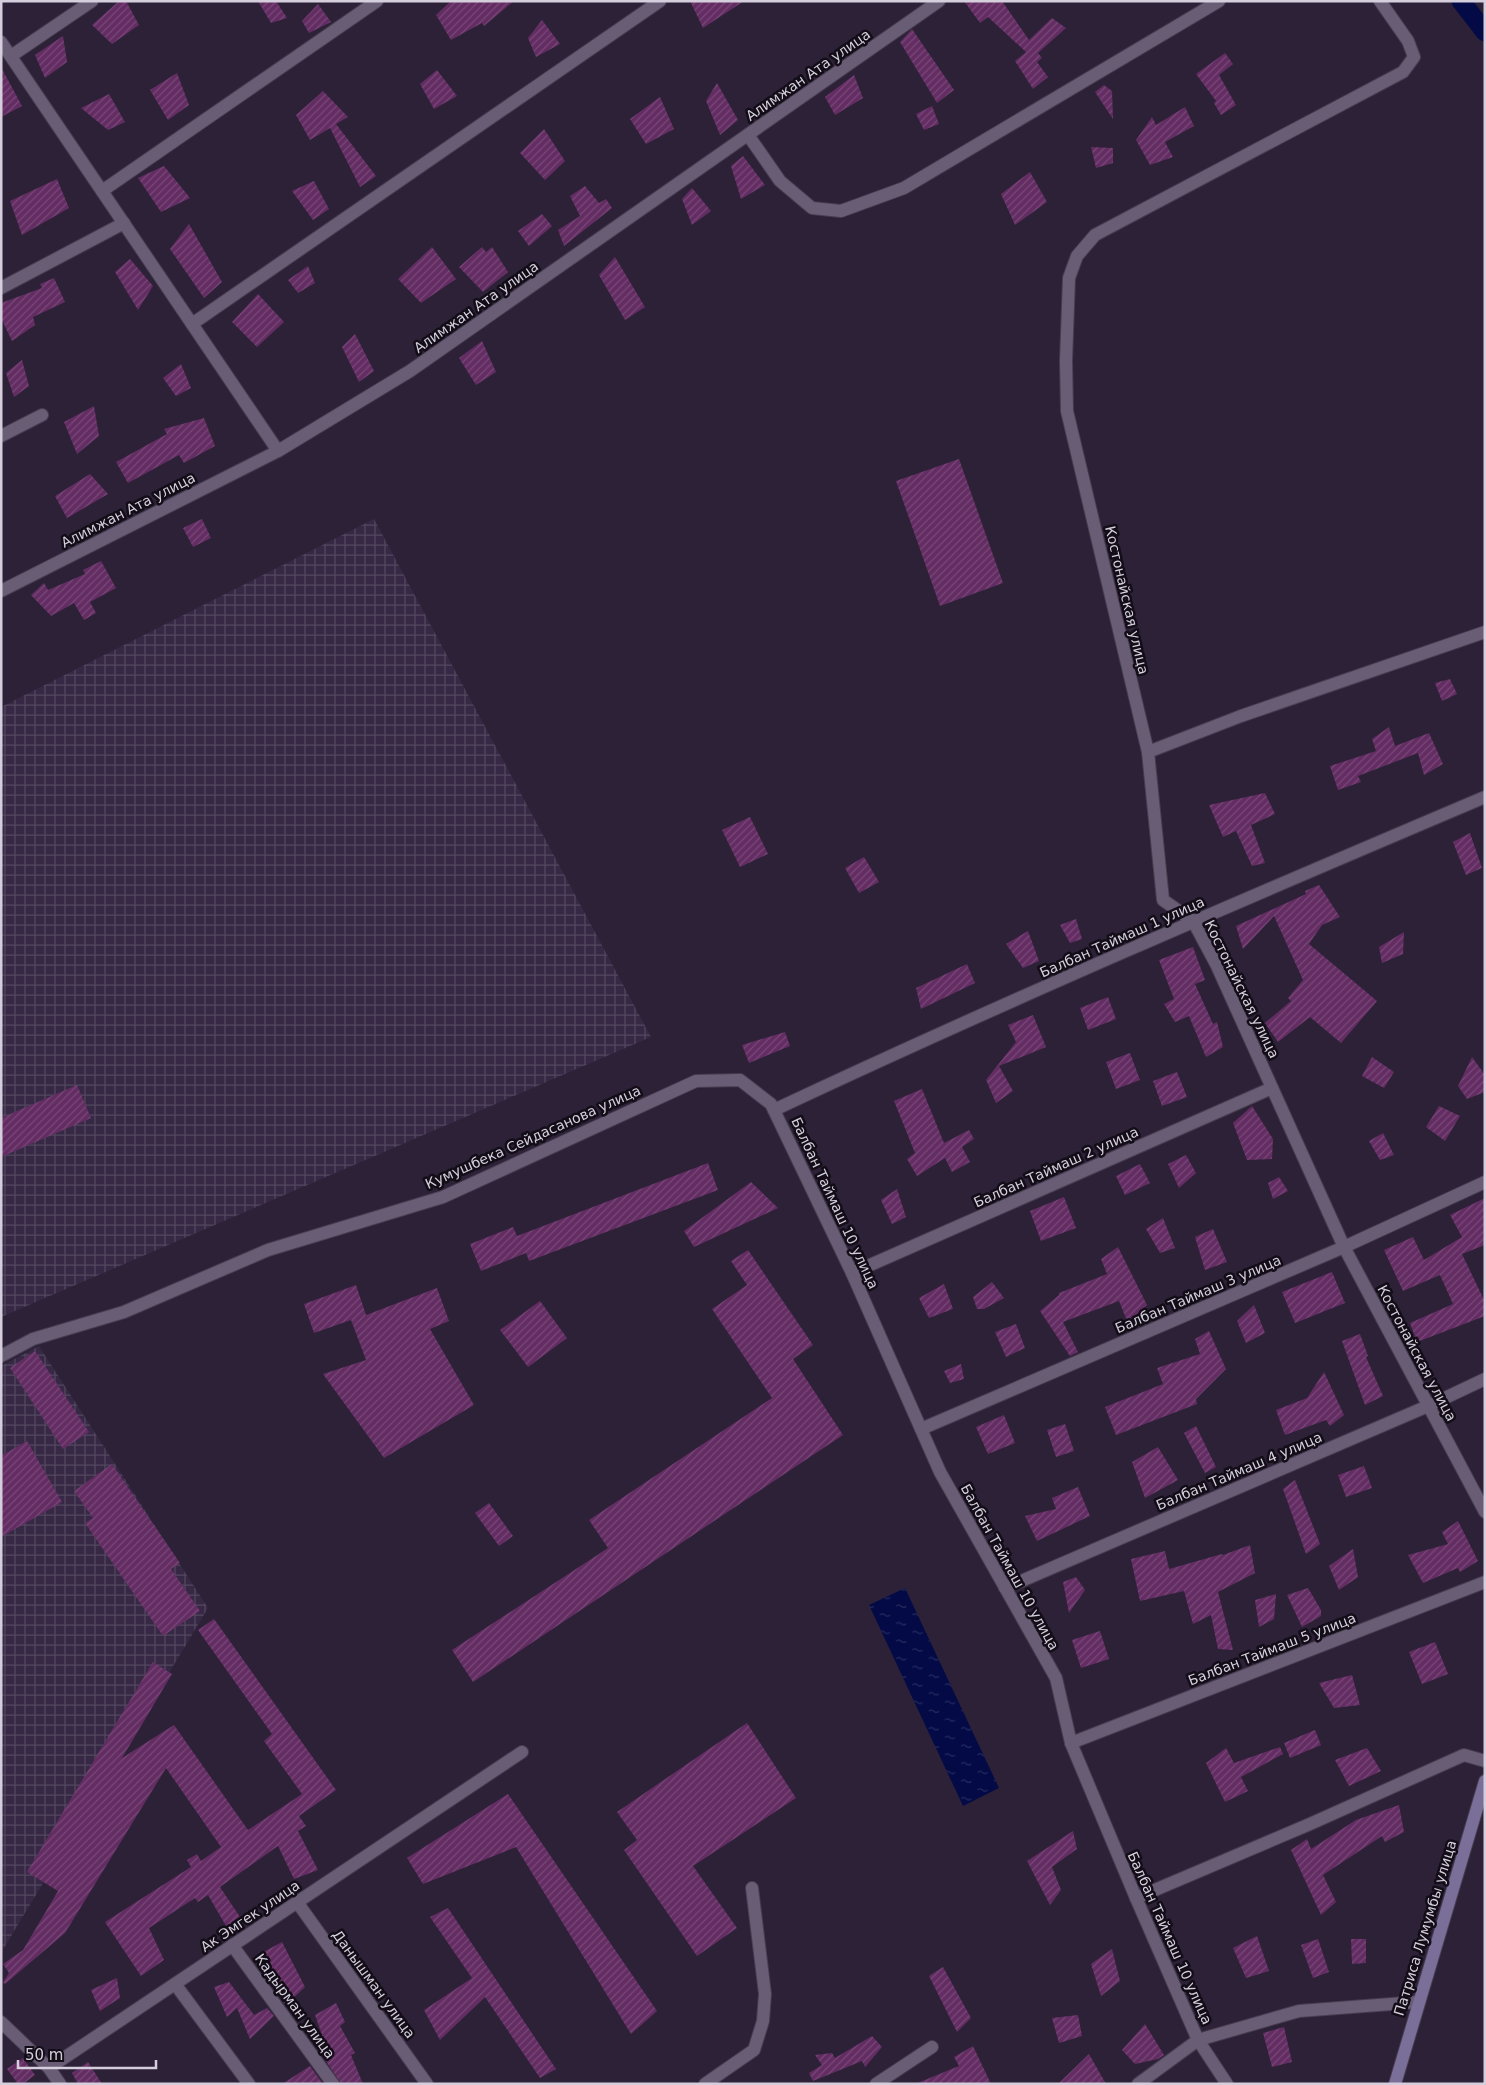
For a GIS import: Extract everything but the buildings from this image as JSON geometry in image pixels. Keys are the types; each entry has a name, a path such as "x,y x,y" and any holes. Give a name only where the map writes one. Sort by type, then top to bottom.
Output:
{"street":[{"path":"11,56 92,1"},
{"path":"102,191 377,1"},
{"path":"192,324 660,1"},
{"name":"Алимжан Ата улица","path":"1,592 278,451 410,371 939,1"},
{"path":"748,136 780,181 812,208 841,211 904,188 1219,1"},
{"name":"Костонайская улица","path":"1380,1 1408,42 1414,57 1403,72 1095,235 1077,256 1069,278 1066,361 1067,412 1148,752 1163,900 1194,921 1217,966 1344,1247 1485,1512"},
{"path":"1,42 278,451"},
{"path":"1,288 124,223"},
{"path":"1,436 42,415"},
{"path":"1148,752 1241,716 1485,632"},
{"name":"Балбан Таймаш 1 улица","path":"774,1110 898,1052 1194,921 1485,797"},
{"name":"Балбан Таймаш 10 улица","path":"740,1080 771,1104 852,1273 940,1472 1056,1678 1071,1743 1136,1898 1198,2040 1227,2084"},
{"name":"Кумушбека Сейдасанова улица","path":"1,1356 33,1339 124,1312 268,1250 443,1197 696,1081 740,1080"},
{"name":"Балбан Таймаш 2 улица","path":"852,1273 1272,1088"},
{"name":"Балбан Таймаш 3 улица","path":"921,1429 1344,1247 1485,1182"},
{"name":"Балбан Таймаш 4 улица","path":"1005,1588 1485,1380"},
{"name":"Балбан Таймаш 5 улица","path":"1071,1743 1485,1582"},
{"name":"Ак Эмгек улица","path":"49,2068 522,1752"},
{"path":"1136,1898 1310,1824 1464,1755 1485,1761"},
{"name":"Патриса Лумумбы улица","path":"1395,2084 1485,1781"},
{"path":"705,2084 754,2050 763,2021 765,1994 752,1888"},
{"name":"Данышман улица","path":"297,1902 427,2084"},
{"name":"Кадырман улица","path":"232,1945 334,2084"},
{"path":"175,1984 249,2084"},
{"path":"1138,2084 1198,2040 1299,2012 1418,2002"},
{"path":"1,2022 49,2068 60,2084"},
{"path":"876,2084 932,2047"}],"shaded area":[{"path":"374,519 651,1037 1,1317 1,707"},
{"path":"39,1346 208,1608 1,1953 1,1366"}],"water":[{"path":"905,1588 999,1788 963,1806 869,1605"}],"waterway":[{"path":"1461,1 1485,32"}]}
